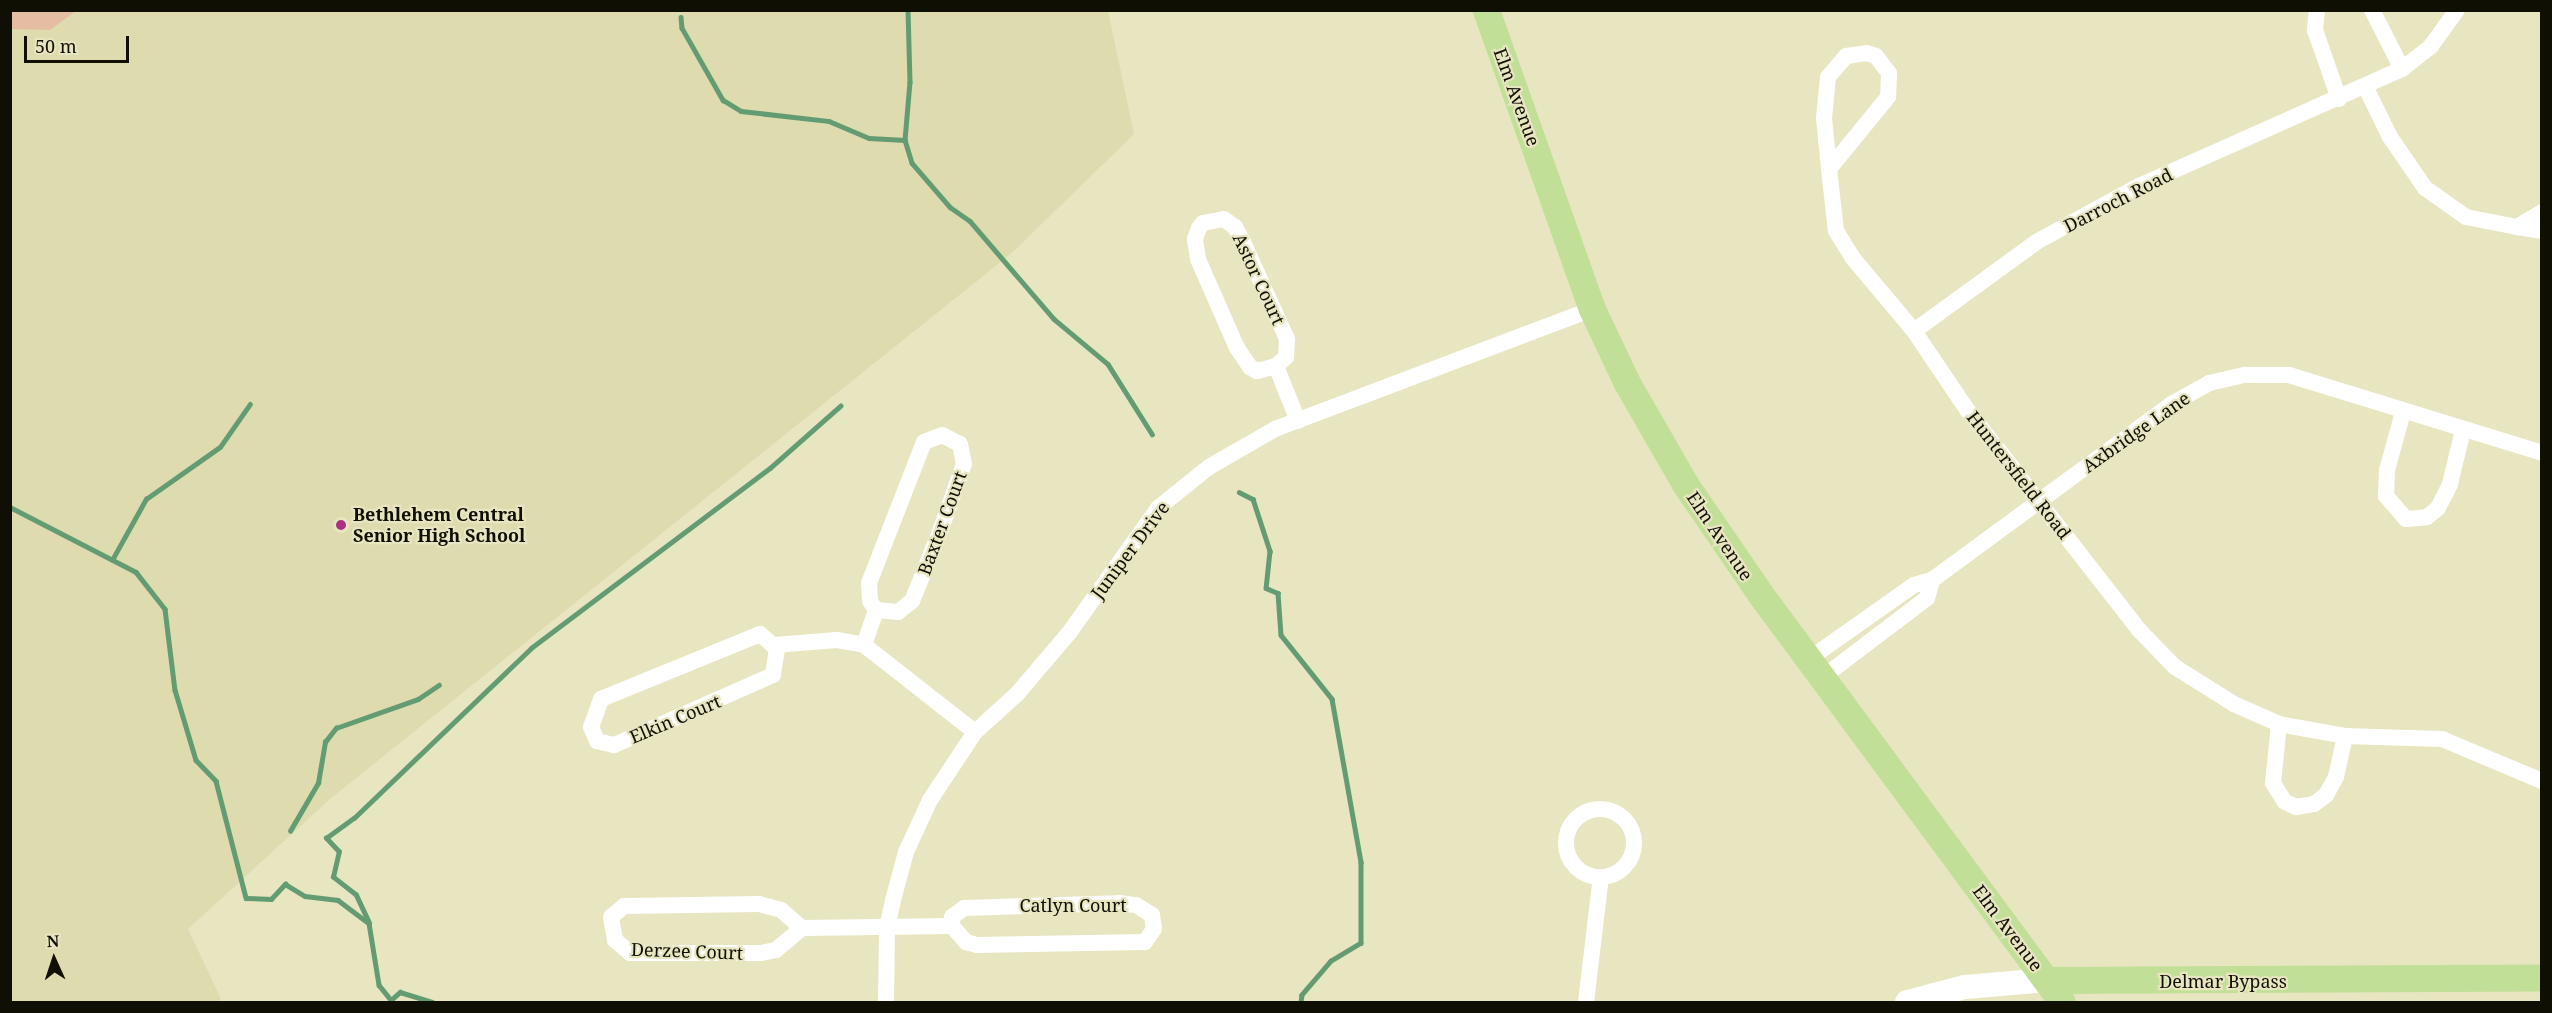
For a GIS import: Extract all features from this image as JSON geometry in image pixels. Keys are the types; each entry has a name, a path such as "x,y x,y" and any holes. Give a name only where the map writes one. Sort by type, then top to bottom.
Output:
{"main road":[{"name":"Elm Avenue","path":"1486,10 1593,309 1627,383 1685,484 1816,668 2062,1002"},
{"name":"Delmar Bypass","path":"2047,980 2541,977"}],"street":[{"path":"2318,10 2315,30 2339,99"},
{"path":"2372,10 2402,69"},
{"name":"Darroch Road","path":"1914,331 2038,241 2139,186 2366,88 2402,69 2431,46 2457,10"},
{"name":"Huntersfield Road","path":"1828,169 1888,97 1890,84 1885,66 1867,53 1846,56 1827,77 1824,118 1828,169 1836,231 1852,257 1914,331 1968,411 2160,654 2205,688 2280,724 2344,736 2442,739 2541,781"},
{"path":"2366,88 2390,137 2425,188 2466,217 2541,231"},
{"path":"2517,226 2541,213"},
{"name":"Astor Court","path":"1224,219 1234,227 1244,242 1287,339 1286,357 1276,366 1257,371 1237,348 1198,259 1195,239 1203,223 1224,219"},
{"name":"Juniper Drive","path":"886,1002 887,927 916,828 948,769 975,732 1017,694 1069,633 1158,508 1209,467 1275,429 1593,309"},
{"path":"1276,366 1298,421"},
{"name":"Axbridge Lane","path":"1816,668 1871,615 1914,585 1932,580 2197,389 2245,375 2305,378 2403,412 2541,453"},
{"path":"2403,412 2387,470 2386,496 2396,513 2406,519 2427,517 2438,508 2450,484 2463,430"},
{"name":"Baxter Court","path":"930,437 948,437 960,444 964,464 912,602 898,612 876,610 870,601 869,583 917,457 930,437"},
{"name":"Axbridge Lane","path":"1816,668 1883,632 1926,598 1932,580"},
{"path":"864,645 876,610"},
{"path":"1871,615 1883,632"},
{"name":"Elkin Court","path":"774,645 776,668 766,680 614,745 597,741 591,727 601,699 750,636 760,634 774,645 837,640 864,645 975,732"},
{"path":"2280,724 2273,783 2285,802 2296,807 2314,804 2326,795 2336,777 2344,736"},
{"path":"1604,809 1615,812 1631,828 1634,850 1623,869 1602,878 1590,876 1572,863 1566,842 1574,822 1582,814 1604,809"},
{"path":"1586,1002 1602,878"},
{"name":"Catlyn Court","path":"1119,903 1146,910 1154,922 1151,937 1134,945 977,945 966,942 952,926 952,917 964,908 1119,903"},
{"name":"Derzee Court","path":"759,904 781,910 802,928 776,950 761,953 630,953 615,940 611,917 624,906 759,904"},
{"path":"802,928 952,926"},
{"name":"Delmar Bypass","path":"1907,1002 1965,987 2047,980"}],"shaded area":[{"path":"11,10 76,11 50,30 11,29"},
{"name":"Bethlehem Central Senior High School","path":"10,11 1108,11 1134,134 1013,252 330,799 188,929 221,999 215,1002 11,1002"}],"waterway":[{"path":"908,10 910,82 905,140 912,163 950,207 970,221 1054,319 1108,364 1152,434"},
{"path":"681,17 682,28 723,100 741,111 829,121 869,138 905,140"},
{"path":"112,560 146,499 220,447 250,404"},
{"path":"369,923 356,895 333,877 339,852 326,838 354,818 531,648 770,468 840,406"},
{"path":"1239,492 1253,499 1270,551 1266,588 1278,593 1281,635 1332,699 1361,862 1361,943 1331,961 1302,995 1301,1002"},
{"path":"10,507 136,572 165,609 175,690 196,760 216,781 246,898 271,899 285,884 305,896 338,900 369,923 379,985 391,1000 400,992 433,1002"},
{"path":"290,831 318,783 325,742 336,728 418,699 439,685"}],"place":[{"name":"Bethlehem Central Senior High School","path":"341,525"}]}
